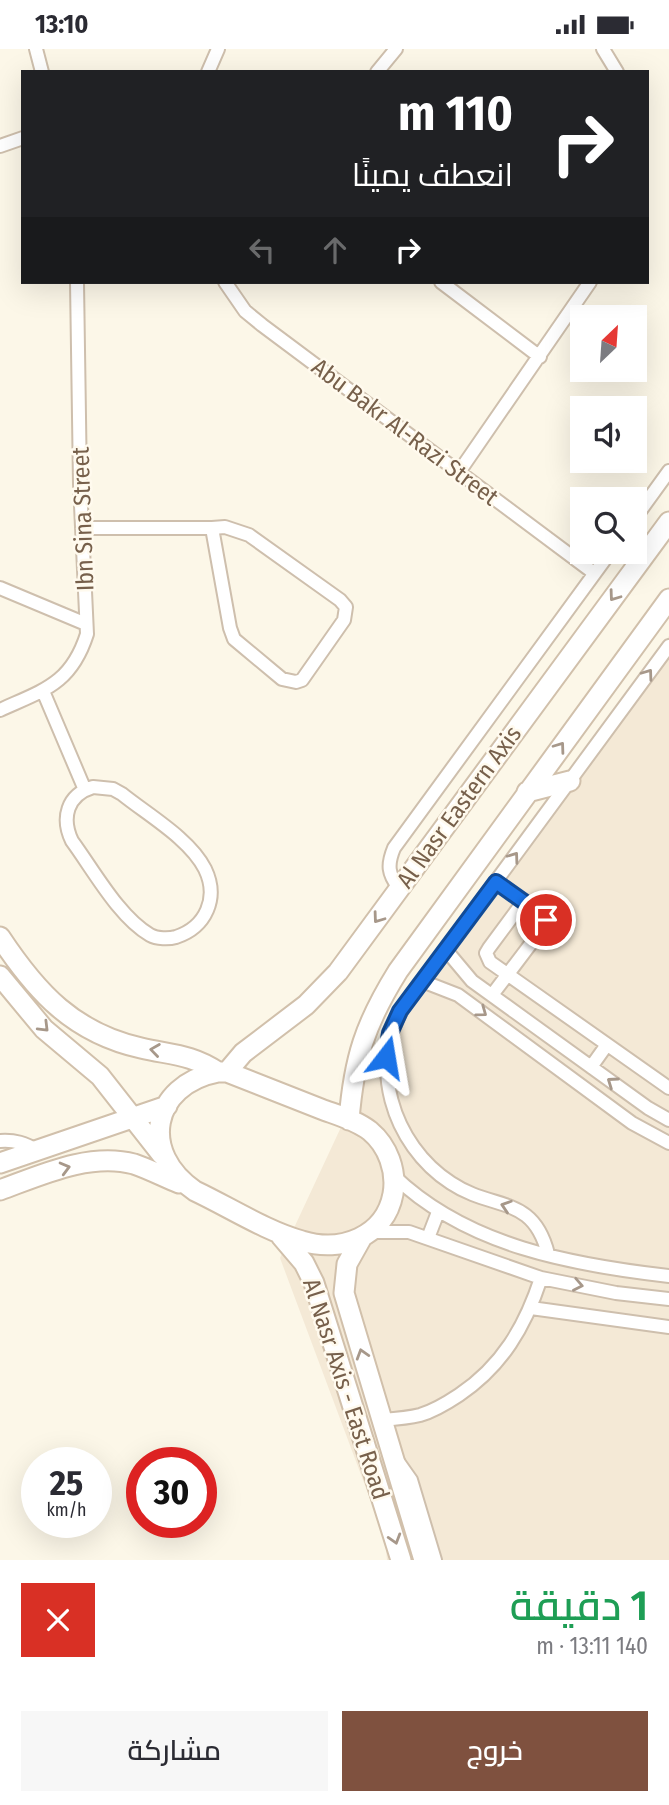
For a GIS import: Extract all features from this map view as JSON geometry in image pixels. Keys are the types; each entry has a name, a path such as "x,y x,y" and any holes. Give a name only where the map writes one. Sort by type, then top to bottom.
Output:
{"street":[{"path":"36,49 41,70"},
{"path":"209,70 218,49"},
{"path":"379,70 396,49"},
{"path":"603,49 616,70"},
{"path":"0,146 21,139"},
{"name":"Ibn Sina Street","path":"0,711 56,683 70,670 81,653 87,634 82,528 78,284"},
{"name":"Abu Bakr Al-Razi Street","path":"226,284 246,311 262,325 594,573"},
{"path":"444,284 540,357"},
{"path":"459,472 589,284"},
{"path":"647,501 669,471"},
{"name":"Al Nasr Eastern Axis","path":"222,1072 306,1005 338,972 669,522"},
{"path":"82,528 212,528 237,530 249,535 346,607 345,620 302,680 282,679 234,639 212,528"},
{"path":"400,888 390,877 388,862 394,848 601,564"},
{"path":"0,588 86,624"},
{"name":"Al Nasr Eastern Axis","path":"349,1120 352,1080 361,1042 377,1006 398,971 669,599"},
{"path":"548,1254 541,1232 530,1218 517,1209 473,1195 441,1177 413,1146 398,1121 387,1081 387,1045 400,1011 669,647"},
{"path":"43,691 85,790"},
{"path":"527,792 570,781"},
{"path":"102,787 113,789 190,848 204,867 212,889 210,903 203,920 189,933 172,939 153,937 133,923 117,904 66,829 68,807 74,798 85,790 102,787"},
{"path":"492,995 545,925 544,916 496,882"},
{"path":"523,902 486,953 490,962 669,1088"},
{"path":"0,937 53,1004 76,1022 123,1044 186,1055 222,1072 361,1125 380,1142 394,1176 438,1212 469,1228 523,1248 614,1270 669,1276"},
{"path":"446,950 467,976 591,1067 669,1120"},
{"path":"0,976 44,1029 100,1076 180,1181 195,1191"},
{"path":"422,981 458,995 632,1123 669,1143"},
{"path":"591,1067 606,1046"},
{"path":"162,1154 160,1132 166,1106 176,1092 202,1075 222,1072"},
{"path":"25,1181 8,1161 166,1106"},
{"path":"0,1141 19,1142 38,1151"},
{"path":"0,1190 78,1165 113,1161 133,1164 300,1241 331,1245 397,1230 428,1238 541,1278 616,1293 669,1299"},
{"name":"Al Nasr Axis - East Road","path":"394,1176 387,1213 366,1235 347,1264 344,1293 424,1560"},
{"path":"428,1238 438,1212"},
{"name":"Al Nasr Axis - East Road","path":"272,1229 297,1254 314,1283 401,1560"},
{"path":"382,1420 421,1415 442,1406 475,1384 511,1345 531,1308 541,1278"},
{"path":"531,1308 669,1327"},
{"path":"352,1403 375,1397"},
{"path":"393,1454 411,1480 435,1560"}],"shaded area":[{"path":"669,636 669,1560 387,1560 385,1539 280,1258 397,1007"}],"route":[{"path":"386,1057 390,1033 400,1011 496,882 546,920"}]}
